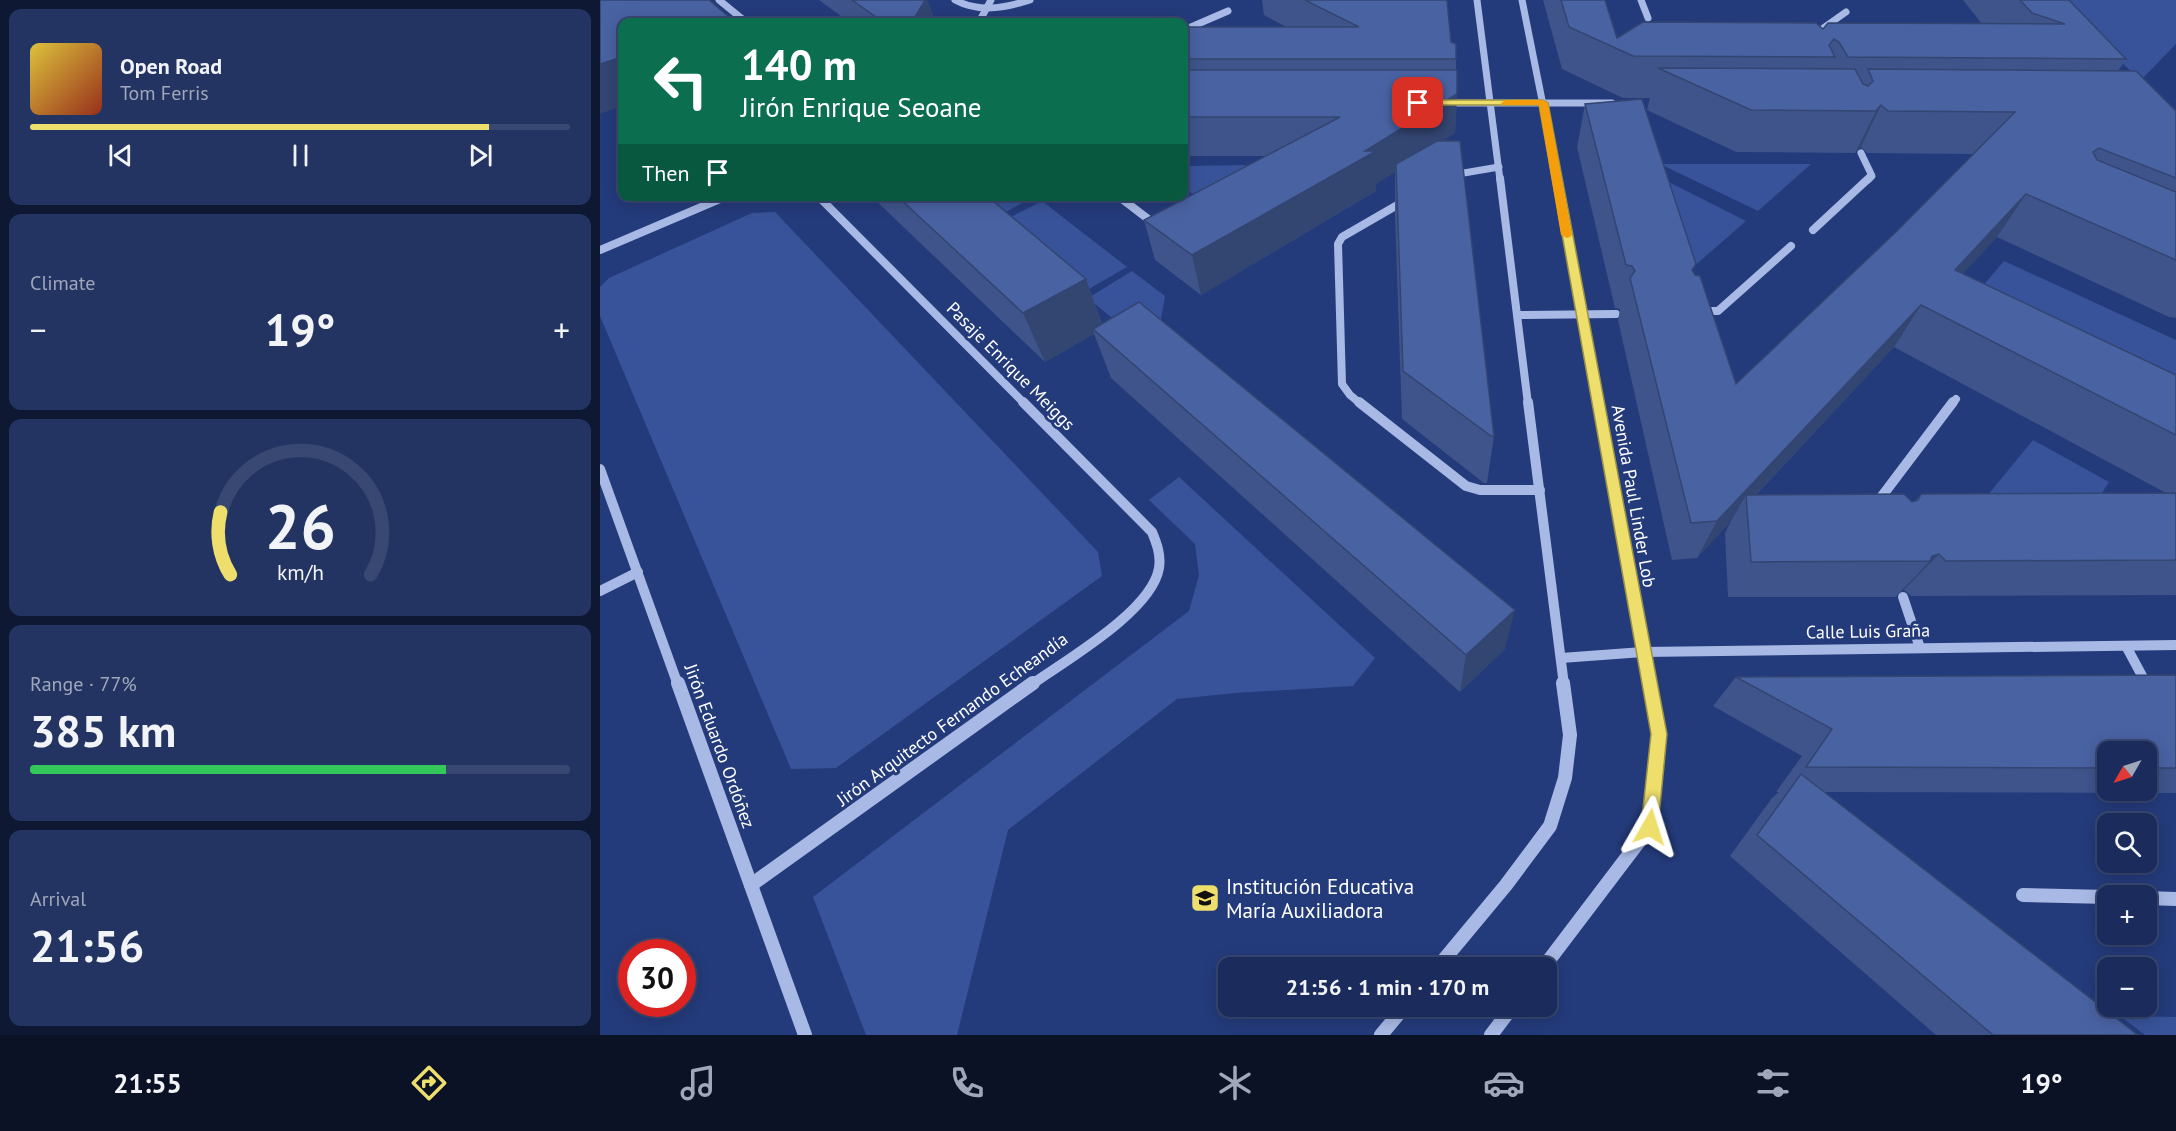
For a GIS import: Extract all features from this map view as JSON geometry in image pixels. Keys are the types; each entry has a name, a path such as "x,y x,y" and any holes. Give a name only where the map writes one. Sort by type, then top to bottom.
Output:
{"street":[{"path":"719,0 741,18"},
{"path":"955,0 986,9 1016,6 1030,0"},
{"path":"981,18 991,0"},
{"path":"1446,957 1506,885 1550,826 1565,778 1570,735 1518,315 1488,103 1477,0"},
{"name":"Avenida Paul Linder Lob","path":"1522,0 1659,734 1650,827 1551,957"},
{"path":"1641,0 1648,18"},
{"path":"1188,28 1228,11"},
{"path":"1807,39 1846,12"},
{"path":"1430,103 1626,104"},
{"path":"1813,230 1872,176 1861,153"},
{"path":"1447,177 1498,167"},
{"path":"1418,193 1342,237 1338,244 1342,384 1350,395 1466,486 1480,490 1540,490"},
{"path":"600,250 715,201"},
{"name":"Pasaje Enrique Meiggs","path":"823,201 1152,532 1159,545 1160,570"},
{"path":"1124,201 1162,230"},
{"path":"1694,311 1718,311 1791,246"},
{"path":"1518,315 1616,314"},
{"path":"1875,516 1873,508 1956,399"},
{"name":"Jirón Eduardo Ordóñez","path":"600,469 805,1035"},
{"name":"Jirón Arquitecto Fernando Echeandía","path":"751,885 1127,616 1145,598 1160,570"},
{"path":"600,591 638,572"},
{"path":"1903,597 1920,648"},
{"name":"Calle Luis Graña","path":"1561,658 1643,652 2176,645"},
{"path":"2126,646 2152,694"},
{"path":"2023,895 2097,897"},
{"path":"2157,898 2176,898"},
{"path":"1381,1035 1395,1017"},
{"path":"1491,1035 1505,1017"}],"shaded area":[{"path":"2062,0 2176,0 2176,44 2140,81"},
{"path":"1660,164 1811,164 1758,211"},
{"path":"1245,165 1271,183 1218,211 1188,191 1188,166"},
{"path":"1649,172 1746,221 1684,275"},
{"path":"973,201 1026,201 995,218"},
{"path":"1042,201 1127,267 1082,293 999,223"},
{"path":"775,212 1098,552 1102,576 836,768 791,769 600,316 600,287 609,278 752,213"},
{"path":"2004,261 2176,340 2176,422 1958,315"},
{"path":"1132,271 1165,296 1160,324 1117,322 1088,298"},
{"path":"2033,440 2109,482 2082,523 1969,518"},
{"path":"1179,477 1375,658 1353,686 1177,699 1008,830 957,1035 866,1035 813,897 1189,611 1199,575 1195,544 1149,500"},
{"path":"2121,1017 2176,1017 2176,1035 2145,1035"}],"building":[{"path":"600,0 709,0 730,18 618,18 618,58 600,64"},
{"path":"852,0 925,0 914,18 877,18"},
{"path":"1305,0 1447,0 1451,42 1456,44 1456,59 1188,59 1188,27 1359,27"},
{"path":"1561,0 1605,0 1617,38 1643,22 1816,23 1823,29 1828,23 2065,24 2032,13 2020,0 2069,0 2126,59 1848,57 1839,42 1834,39 1829,45 1835,57 1633,56 1569,27"},
{"path":"1658,68 1855,69 1863,84 1868,86 1873,81 1868,69 2136,71 2176,111 2176,178 2099,148 2093,152 2097,160 2176,192 2176,260 2026,194 1955,270 2176,375 2176,435 1921,305 1717,521 1691,523 1630,278 1635,271 1632,266 1626,265 1585,104 1642,99 1696,264 1692,270 1695,275 1700,276 1736,384 1897,231 2015,112 1888,111 1881,105 1876,111 1751,110"},
{"path":"1188,70 1457,70 1457,94 1365,151 1376,151 1192,255 1144,220 1180,201 1188,201 1188,197 1340,117 1188,117"},
{"path":"1437,141 1460,141 1494,436 1403,371 1396,164"},
{"path":"902,201 993,201 1086,279 1023,313"},
{"path":"1139,302 1515,610 1466,655 1093,329"},
{"path":"2176,493 2176,560 1946,561 1939,554 1932,556 1930,561 1751,562 1746,495 1904,494 1912,502 1918,500 1921,494"},
{"path":"2176,675 2176,768 2157,768 2157,741 2097,741 2097,768 1806,767 1832,729 1736,677"},
{"path":"1801,774 2097,1003 2097,1017 2115,1017 2138,1035 1993,1035 1757,835"}],"slow traffic":[{"path":"1506,103 1543,103 1567,235"}],"place":[{"name":"Institución Educativa María Auxiliadora","path":"1205,898"}],"route":[{"path":"1418,103 1543,103 1659,734 1650,827"}]}
